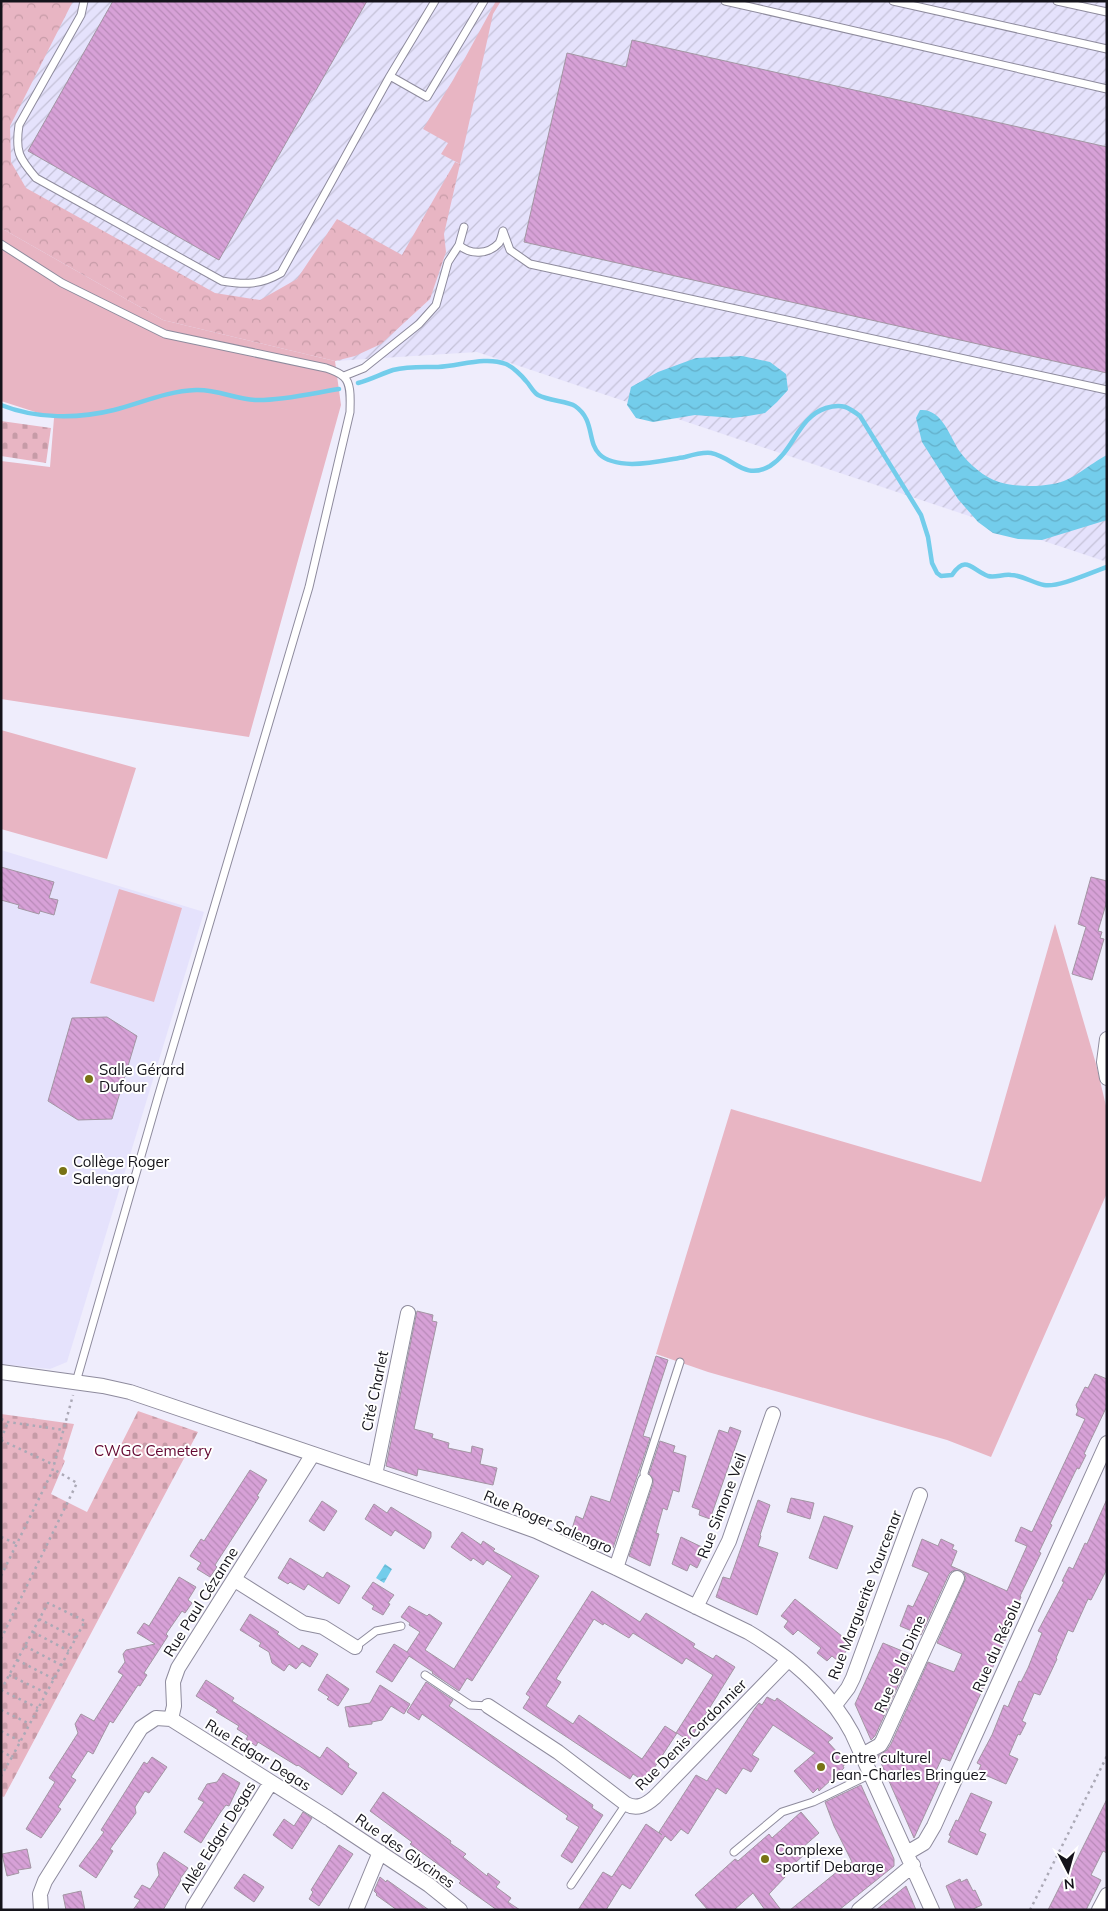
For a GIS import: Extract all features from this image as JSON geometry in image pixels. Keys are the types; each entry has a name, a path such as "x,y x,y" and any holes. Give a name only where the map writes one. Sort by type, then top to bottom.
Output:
{"street":[{"path":"1107,1040 1104,1054 1107,1078"},
{"name":"Cité Charlet","path":"375,1475 408,1313"},
{"name":"Rue Roger Salengro","path":"1,1372 76,1382 130,1392 375,1475 536,1532 616,1568 748,1632 765,1642 788,1660 835,1705 849,1727 932,1910"},
{"name":"Rue Simone Veil","path":"696,1607 729,1541 774,1414"},
{"name":"Rue du Résolu","path":"859,1910 924,1844 934,1826 1107,1444"},
{"name":"Rue Paul Cézanne","path":"171,1719 174,1706 173,1682 178,1668 235,1580 312,1454"},
{"path":"616,1568 645,1482"},
{"name":"Rue Marguerite Yourcenar","path":"835,1705 853,1678 920,1495"},
{"name":"Rue de la Dime","path":"862,1755 880,1745 883,1740 957,1578"},
{"path":"235,1580 303,1622 324,1627 355,1646"},
{"name":"Rue Denis Cordonnier","path":"488,1706 558,1752 626,1804 638,1807 650,1801 788,1660"},
{"path":"40,1910 40,1894 45,1881 141,1728 156,1718 171,1719"},
{"name":"Rue Edgar Degas","path":"171,1719 330,1819"},
{"name":"Allée Edgar Degas","path":"193,1908 271,1782"},
{"name":"Rue des Glycines","path":"330,1819 429,1885 460,1910"},
{"path":"356,1910 380,1852"},
{"path":"1099,1910 1107,1895"}],"lane":[{"path":"84,1 81,15 19,125 17,141 21,161 36,178 222,281 240,284 268,281 281,273 390,76 435,1"},
{"path":"390,76 427,96 484,1"},
{"path":"725,1 1107,88"},
{"path":"893,1 1107,49"},
{"path":"1057,1 1107,12"},
{"path":"345,378 364,368 419,324 436,305 448,262 459,245 464,227"},
{"path":"459,245 466,252 484,252 499,242 503,231 510,250 530,264 1107,390"},
{"path":"1,244 62,283 165,334 326,368 345,378 350,396 350,412 310,587 158,1097 76,1382"},
{"path":"645,1482 644,1473 680,1362"},
{"path":"355,1646 376,1631 401,1626"},
{"path":"425,1675 470,1705 488,1706"},
{"path":"734,1852 782,1812 813,1802 871,1774"},
{"path":"571,1884 626,1804"}],"path":[{"path":"1,1576 54,1467 76,1382"},
{"path":"1,1419 8,1422 64,1430"},
{"path":"1,1639 77,1483 54,1467 1,1439 8,1422"},
{"path":"1,1537 16,1544"},
{"path":"1,1776 85,1622 48,1603 1,1690 38,1708"},
{"path":"39,1619 76,1638"},
{"path":"32,1632 69,1651"},
{"path":"25,1646 61,1665"},
{"path":"17,1660 54,1679"},
{"path":"9,1675 46,1693"},
{"path":"1,1710 30,1724"},
{"path":"1,1731 20,1741"},
{"path":"1,1751 12,1757"},
{"path":"1030,1910 1107,1756"}],"shaded area":[{"path":"8,1 1107,1 1107,562 477,352 335,361 163,320 1,228 1,12"},
{"name":"Collège Roger Salengro","path":"1,850 204,912 67,1362 50,1369 1,1364"}],"green space":[{"path":"1,1 73,1 10,126 11,162 26,188 215,293 260,300 297,279 337,219 402,255 455,162 460,164 444,234 446,252 430,299 381,344 355,356 335,361 163,320 1,228"},
{"path":"496,1 501,1 493,14 460,164 441,154 448,143 423,129 453,80"},
{"path":"1,228 163,320 335,361 341,405 249,737 1,699 1,461 50,467 54,418 1,401"},
{"path":"1,421 51,428 46,463 1,456"},
{"path":"1,730 136,768 107,859 1,829"},
{"path":"119,889 182,908 154,1002 90,983"},
{"path":"1055,924 1096,1064 1107,1110 1107,1193 991,1457 947,1440 708,1372 656,1354 731,1109 981,1182"},
{"name":"CWGC Cemetery","path":"138,1411 198,1432 4,1797 1,1796 1,1414 74,1424 63,1459 65,1461 51,1494 87,1512"}],"water":[{"path":"742,356 770,362 786,374 788,390 765,413 733,418 695,415 653,422 636,418 627,405 631,387 658,372 696,358"},
{"path":"920,410 928,411 940,418 960,452 973,466 988,477 1005,484 1033,486 1060,482 1074,476 1107,455 1107,520 1042,540 1018,539 993,533 978,522 958,499 922,442 916,418"},
{"path":"385,1564 392,1569 384,1583 376,1578"}],"building":[{"path":"113,1 367,1 219,260 28,151"},
{"path":"632,40 1107,147 1107,373 524,242 567,53 626,67"},
{"path":"1,867 54,882 49,898 58,900 54,915 40,911 39,914 18,908 19,905 1,900"},
{"path":"1091,877 1107,881 1107,901 1098,931 1102,932 1100,938 1104,939 1092,980 1072,974 1086,927 1078,924"},
{"name":"Salle Gérard Dufour","path":"107,1017 137,1036 112,1119 78,1120 48,1101 72,1018"},
{"path":"417,1311 433,1315 432,1321 437,1322 414,1429 433,1434 432,1438 449,1443 448,1448 471,1453 472,1446 483,1449 480,1464 497,1468 493,1485 418,1469 417,1476 386,1466"},
{"path":"656,1356 668,1360 643,1436 650,1438 613,1548 572,1529 576,1516 583,1519 591,1496 610,1502"},
{"path":"1095,1374 1107,1379 1107,1406 1084,1454 1086,1455 1079,1469 1077,1468 1050,1524 1052,1525 1039,1552 1041,1553 1014,1612 1017,1614 950,1761 942,1758 934,1775 941,1779 914,1838 878,1756 887,1750 891,1744 928,1662 954,1672 962,1654 937,1643 966,1578 960,1570 1007,1591 1027,1546 1015,1541 1021,1527 1032,1532 1085,1419 1076,1415 1078,1411 1076,1405 1085,1387 1088,1388"},
{"path":"730,1427 741,1431 710,1519 699,1515 700,1510 692,1507 719,1430 728,1433"},
{"path":"660,1441 675,1446 673,1452 686,1456 679,1492 673,1490 667,1510 663,1508 656,1533 659,1534 650,1566 629,1556 653,1484 653,1479 649,1474"},
{"path":"250,1470 267,1480 257,1496 259,1497 215,1565 217,1567 210,1577 197,1569 201,1563 190,1556 201,1539 204,1541"},
{"path":"791,1498 814,1503 810,1519 787,1512"},
{"path":"1107,1499 1107,1569 1091,1600 1088,1599 1073,1632 1068,1630 1040,1695 1034,1693 1022,1721 1026,1723 1020,1735 1018,1734 1009,1755 1018,1759 1006,1784 978,1772 981,1765 977,1763 992,1735 1004,1705 1008,1707 1019,1681 1021,1682 1028,1668 1042,1633 1038,1631 1064,1582 1062,1581 1069,1567 1073,1569 1085,1543 1087,1544"},
{"path":"758,1500 770,1505 758,1546 778,1553 757,1615 716,1597 723,1577 730,1579"},
{"path":"322,1501 337,1511 324,1531 309,1521"},
{"path":"374,1504 387,1513 391,1507 431,1532 431,1537 424,1549 395,1530 391,1536 365,1519"},
{"path":"824,1516 853,1526 837,1569 809,1558"},
{"path":"462,1532 481,1545 483,1541 495,1549 493,1551 539,1576 472,1681 467,1678 459,1691 409,1656 392,1682 376,1672 394,1644 407,1652 420,1632 401,1617 409,1606 427,1616 429,1614 442,1623 425,1650 454,1669 512,1576 487,1560 483,1565 473,1558 471,1561 451,1547"},
{"path":"681,1537 706,1549 697,1568 690,1564 687,1571 672,1564"},
{"path":"922,1539 938,1546 941,1539 954,1545 952,1549 957,1551 951,1566 960,1570 952,1571 949,1574 921,1635 900,1626 908,1605 913,1607 929,1573 912,1566"},
{"path":"290,1558 323,1578 327,1572 350,1586 339,1604 308,1584 304,1590 278,1578"},
{"path":"179,1577 196,1587 188,1600 192,1603 185,1613 182,1611 166,1634 168,1636 144,1673 147,1675 140,1686 138,1685 113,1723 110,1721 93,1754 88,1751 71,1777 76,1780 58,1807 61,1809 41,1838 26,1829 55,1782 49,1778 78,1733 75,1724 81,1714 94,1721 123,1675 118,1672 125,1662 123,1654 126,1650 155,1644 137,1633 144,1623 149,1626"},
{"path":"373,1582 394,1595 383,1615 372,1609 374,1606 362,1598"},
{"path":"592,1591 640,1622 646,1613 695,1644 693,1647 713,1659 716,1655 735,1667 689,1741 677,1733 645,1782 633,1774 630,1779 523,1708 530,1697 526,1694","holes":["594,1619 603,1625 604,1623 629,1638 633,1633 682,1664 686,1658 713,1675 676,1733 665,1726 642,1759 579,1715 573,1724 546,1706 561,1682 556,1679"]},
{"path":"795,1599 852,1644 838,1661 832,1656 827,1661 817,1653 821,1648 798,1630 793,1635 784,1627 788,1621 781,1616"},
{"path":"250,1614 279,1632 277,1634 299,1649 302,1645 318,1654 310,1667 302,1662 296,1669 289,1664 284,1671 272,1663 269,1652 259,1646 261,1643 240,1630"},
{"path":"883,1643 912,1655 875,1736 871,1740 855,1704"},
{"path":"327,1674 349,1689 338,1706 318,1690"},
{"path":"206,1680 234,1698 232,1701 320,1758 327,1747 349,1764 348,1767 357,1773 342,1795 298,1765 258,1742 256,1746 246,1739 248,1736 237,1729 239,1726 216,1712 218,1710 196,1696"},
{"path":"426,1682 453,1700 449,1706 593,1805 592,1808 603,1815 572,1863 561,1856 579,1827 566,1819 568,1816 422,1714 419,1720 407,1712"},
{"path":"380,1685 410,1704 404,1714 391,1706 382,1720 372,1722 372,1724 349,1727 345,1707 370,1703"},
{"path":"767,1697 775,1701 777,1698 833,1738 828,1742 847,1763 843,1766 844,1768 819,1791 818,1788 813,1793 794,1771 815,1753 773,1725 752,1755 759,1759 751,1772 743,1768 726,1794 717,1788 688,1834 681,1829 671,1841 665,1836 630,1889 622,1884 606,1910 578,1910 603,1872 612,1877 646,1824 662,1835 659,1832 696,1775 707,1781 755,1708 759,1703 762,1705"},
{"path":"152,1757 167,1767 149,1793 145,1791 135,1807 136,1813 110,1849 113,1851 96,1878 79,1866 104,1832 101,1830 144,1762 147,1764"},
{"path":"223,1773 240,1783 229,1806 226,1805 201,1843 184,1832 204,1802 198,1799 207,1784 217,1782"},
{"path":"861,1785 894,1859 894,1866 839,1910 790,1910 838,1871 836,1868 852,1862 834,1826 825,1802"},
{"path":"383,1792 451,1841 450,1843 466,1854 463,1857 487,1876 488,1873 500,1882 496,1887 511,1898 508,1902 520,1910 497,1910 459,1883 461,1881 410,1844 412,1842 370,1811"},
{"path":"971,1793 992,1802 979,1831 986,1834 977,1855 948,1842 956,1820 958,1821"},
{"path":"1107,1799 1107,1853 1103,1851 1091,1875 1101,1880 1086,1910 1048,1910 1064,1878 1067,1879"},
{"path":"303,1812 312,1818 292,1849 273,1835 284,1819 294,1826"},
{"name":"Complexe sportif Debarge","path":"801,1812 819,1833 802,1848 806,1853 784,1873 786,1876 769,1894 781,1910 765,1910 753,1893 734,1910 708,1910 695,1895 735,1859 738,1861 769,1834 772,1838"},
{"path":"339,1845 353,1854 319,1906 309,1899 313,1892 311,1890"},
{"path":"27,1849 31,1868 18,1870 19,1873 7,1876 2,1854"},
{"path":"164,1852 188,1868 163,1910 133,1910 140,1900 134,1897 142,1885 150,1889 159,1875 157,1864"},
{"path":"244,1874 264,1887 254,1902 234,1888"},
{"path":"380,1877 429,1910 397,1910 376,1895 374,1891"},
{"path":"960,1879 961,1882 967,1879 982,1905 971,1910 956,1910 946,1886"},
{"path":"906,1886 916,1910 876,1910"},
{"path":"81,1891 85,1910 66,1910 63,1895"}],"waterway":[{"path":"358,383 393,370 404,368 438,367 481,361 498,362 514,369 538,395 575,406 588,423 596,450 603,457 614,462 632,464 652,463 701,453 711,453 719,455 739,467 753,471 761,470 778,460 802,426 817,412 836,406 844,407 860,416 921,515 928,537 932,563 937,573 941,576 952,575 961,565 969,565 988,576 1015,575 1040,584 1050,585 1066,582 1107,567"},
{"path":"1,405 28,413 72,416 114,410 164,395 185,391 203,390 248,399 265,400 339,389"}],"place":[{"name":"Salle Gérard Dufour","path":"89,1079"},
{"name":"Collège Roger Salengro","path":"63,1171"},
{"name":"Centre culturel Jean-Charles Bringuez","path":"821,1767"},
{"name":"Complexe sportif Debarge","path":"765,1859"}]}
